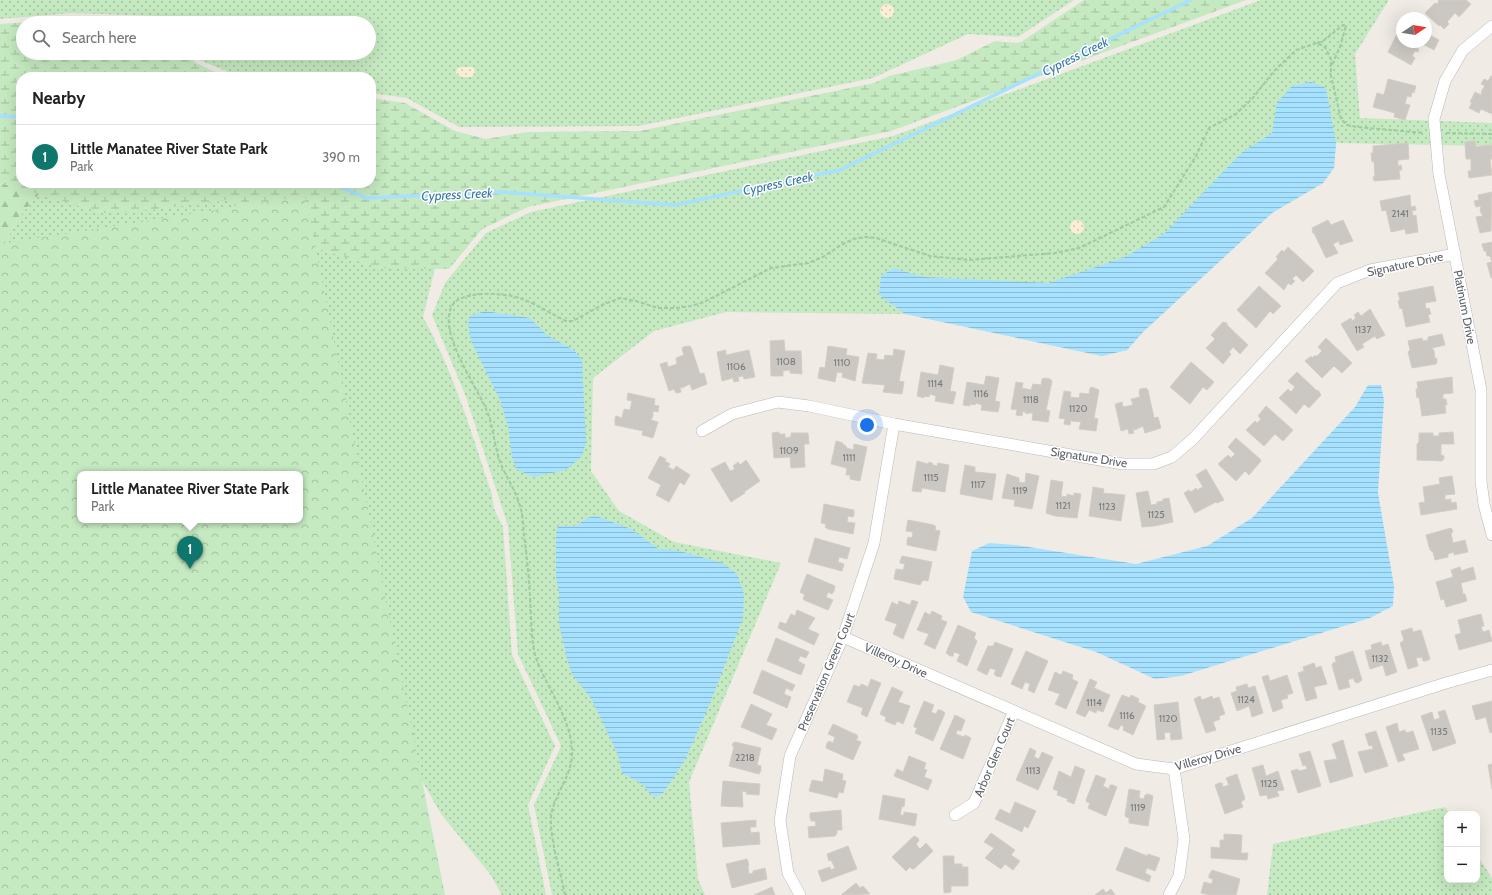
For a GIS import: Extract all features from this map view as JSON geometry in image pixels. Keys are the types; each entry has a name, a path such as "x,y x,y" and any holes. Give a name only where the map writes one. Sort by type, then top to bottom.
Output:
{"street":[{"name":"Platinum Drive","path":"1492,26 1463,50 1445,81 1434,119 1439,174 1481,390 1481,481 1484,504 1492,535"},
{"name":"Signature Drive","path":"702,431 732,414 778,402 809,406 894,424 1123,464 1152,464 1172,457 1193,439 1337,283 1370,270 1455,254"},
{"name":"Preservation Green Court","path":"800,895 788,873 780,821 790,756 843,637 874,543 894,424"},
{"name":"Villeroy Drive","path":"843,637 1136,764 1174,769 1446,683 1492,670"},
{"name":"Arbor Glen Court","path":"955,815 974,803 1014,711"},
{"path":"1169,895 1179,876 1184,839 1174,769"}],"path":[{"path":"565,895 552,836 551,823 552,811 572,762 571,739 553,693 536,657 531,629 526,553 520,504 499,460 487,411 458,354 450,334 448,318 450,310 455,302 473,295 486,294 522,298 566,321 573,321 602,305 620,298 658,308 676,308 704,302 771,268 808,263 823,257 847,242 864,237 876,238 914,252 930,256 969,260 1055,253 1079,248 1164,207 1196,156 1209,128 1236,114 1252,99 1274,71 1296,50 1323,41 1343,25 1346,26 1340,47 1332,66"},
{"path":"1317,43 1325,47 1331,59 1331,76 1338,108 1341,119 1347,125 1435,133 1492,134"}],"green space":[{"path":"0,0 1074,0 1018,37 968,34 873,78 639,126 459,127 407,98 376,94 376,72 228,72 200,60 376,60 376,16 159,16 71,13 16,16 16,18 0,19"},
{"path":"1084,0 1246,0 891,131 528,207 482,229 449,269 380,268 314,247 275,241 228,200 150,210 104,213 17,188 376,188 376,99 405,103 455,131 486,139 528,132 640,131 874,83 889,76 957,60 995,41 1021,42"},
{"path":"1261,0 1389,0 1355,54 1360,118 1492,123 1492,146 1336,143 1334,168 1323,183 1272,213 1143,332 1127,350 1102,356 905,314 726,312 654,331 593,378 591,471 619,511 674,542 781,563 689,782 698,879 705,895 552,895 534,805 561,746 518,654 508,526 466,397 432,315 445,283 486,233 531,212 893,136"},
{"path":"16,23 16,60 193,60 194,62 215,72 16,72 16,188 0,183 0,24"},
{"path":"0,183 39,194 20,216 0,252"},
{"path":"39,194 104,213 229,200 275,241 314,247 380,268 435,268 423,317 453,382 470,427 492,495 494,509 503,527 512,655 555,746 528,805 546,895 502,895 490,874 441,814 400,742 71,666 0,252 20,216"},
{"path":"305,196 445,895 0,895 0,244"},
{"path":"1445,807 1448,811 1444,811 1444,883 1480,883 1480,860 1492,878 1492,895 1267,895 1273,844"}],"sand":[{"path":"884,4 890,4 894,8 894,14 890,18 884,18 880,14 880,8"},
{"path":"457,68 474,68 475,73 472,77 462,77 456,74"},
{"path":"1074,220 1080,220 1084,224 1084,230 1080,234 1074,234 1070,230 1070,224"}],"water":[{"path":"1311,82 1326,88 1336,143 1334,168 1323,183 1272,213 1143,332 1127,350 1102,356 905,314 879,295 881,276 894,268 923,277 1049,283 1125,257 1164,234 1241,153 1272,133 1277,103 1292,86"},
{"path":"485,311 530,318 548,336 574,350 582,360 586,442 582,456 566,470 533,477 516,469 512,457 508,426 500,400 471,341 468,324 470,316"},
{"path":"1368,385 1381,385 1384,400 1378,493 1394,586 1393,606 1370,618 1181,676 1155,679 1096,652 971,612 963,597 972,551 989,543 1016,545 1136,564 1207,546 1252,518 1355,407"},
{"path":"596,516 631,529 659,549 680,551 723,563 737,574 744,594 743,618 709,706 684,762 663,793 656,797 642,784 622,773 618,755 592,700 572,674 559,624 559,591 556,579 556,534 558,526 576,526 587,518"}],"building":[{"path":"1438,0 1466,0 1471,4 1459,17 1455,13 1447,22 1449,24 1444,29 1432,20 1432,12 1426,12 1439,1"},
{"path":"1396,36 1396,48 1419,49 1418,52 1415,51 1412,56 1415,58 1411,65 1388,52"},
{"path":"1432,36 1439,40 1434,50 1430,48 1432,48"},
{"path":"1491,76 1492,114 1481,109 1479,113 1469,108 1472,103 1470,102 1475,92 1481,95 1485,86 1481,84 1484,79 1488,81"},
{"path":"1388,79 1416,86 1411,97 1407,96 1405,104 1410,105 1405,120 1394,117 1395,113 1373,107 1377,93 1384,95"},
{"path":"1475,141 1476,147 1492,145 1492,159 1490,159 1492,175 1469,178 1468,171 1471,171 1471,159 1466,159 1465,142"},
{"path":"1408,143 1409,159 1398,160 1398,166 1401,165 1402,170 1399,170 1400,179 1374,181 1374,161 1372,162 1371,153 1373,153 1373,146"},
{"path":"1492,192 1491,231 1480,233 1476,217 1483,216 1480,211 1481,206 1476,207 1474,201 1479,200 1478,195"},
{"path":"1410,195 1411,207 1415,206 1416,210 1412,211 1413,216 1416,215 1418,232 1406,234 1405,229 1391,232 1386,210 1382,211 1380,201"},
{"path":"1328,220 1331,225 1343,220 1353,241 1340,245 1339,241 1333,244 1338,253 1326,258 1313,233 1312,228"},
{"path":"1492,242 1492,262 1490,256 1487,256 1486,251 1484,251 1482,244"},
{"path":"1288,247 1314,271 1303,282 1296,275 1292,279 1295,281 1291,285 1288,283 1284,290 1265,273 1278,259 1276,257 1282,250 1284,252"},
{"path":"1492,262 1492,278 1491,278 1487,263"},
{"path":"1259,286 1281,306 1273,314 1270,311 1256,328 1237,310"},
{"path":"1433,286 1436,301 1425,303 1426,309 1429,308 1431,314 1428,315 1430,322 1406,327 1402,308 1400,309 1398,301 1400,300 1398,293"},
{"path":"1370,309 1385,335 1377,339 1375,336 1362,344 1364,347 1357,351 1341,324 1351,318 1352,321 1356,318 1354,315 1358,312 1361,316"},
{"path":"1223,322 1226,322 1228,326 1248,345 1240,354 1233,347 1229,352 1231,354 1223,364 1206,348 1215,339 1211,335"},
{"path":"1442,334 1445,345 1432,348 1435,358 1437,359 1436,364 1412,368 1408,352 1410,350 1408,341 1422,338 1423,341 1428,340 1428,337"},
{"path":"1326,338 1352,363 1342,373 1334,366 1322,378 1305,361 1311,356 1312,358 1317,356 1322,351 1318,347"},
{"path":"784,340 785,351 801,351 802,374 790,373 790,370 783,371 783,376 771,376 770,341"},
{"path":"828,346 847,349 846,355 859,357 855,381 842,377 843,373 837,372 835,382 818,378 820,367 825,368"},
{"path":"683,347 691,347 700,374 704,373 707,384 692,390 690,384 682,388 680,387 681,392 676,393 674,389 669,391 660,364 667,362 668,367 677,364 676,358 684,355 682,349"},
{"path":"894,349 905,351 899,381 904,382 902,394 883,392 885,385 862,383 868,353 877,354 876,359 884,360 885,355 893,356"},
{"path":"726,350 726,355 749,350 755,377 744,379 743,376 738,377 739,381 734,382 733,378 722,381 717,352"},
{"path":"1191,362 1214,382 1207,390 1203,387 1190,404 1170,387"},
{"path":"940,365 954,368 950,391 956,392 953,404 935,401 936,396 930,394 929,397 924,396 924,398 917,396 921,372 938,375"},
{"path":"1297,372 1317,391 1318,390 1321,395 1309,408 1304,404 1296,414 1279,398 1288,389 1291,392 1295,387 1288,381"},
{"path":"986,376 999,378 995,401 1000,402 998,412 981,410 982,405 976,403 975,405 970,404 970,406 963,405 967,382 984,385"},
{"path":"1452,377 1453,393 1443,394 1443,399 1446,399 1447,405 1444,405 1446,413 1422,416 1419,397 1417,398 1417,382"},
{"path":"1045,378 1052,381 1046,410 1050,411 1048,422 1032,420 1033,413 1027,414 1023,411 1022,416 1016,415 1017,410 1011,409 1016,382 1023,383 1022,388 1031,390 1033,384 1041,385 1042,379"},
{"path":"1092,387 1099,390 1094,418 1098,419 1096,431 1079,429 1081,422 1071,420 1070,425 1064,424 1065,419 1059,418 1064,391 1071,392 1070,397 1079,398 1080,393 1089,394 1090,388"},
{"path":"1146,388 1148,390 1154,418 1158,417 1161,428 1145,433 1143,426 1135,430 1133,428 1134,433 1129,434 1128,429 1121,431 1115,404 1122,402 1123,407 1133,405 1131,399 1140,397 1140,389"},
{"path":"628,393 655,399 654,405 659,406 658,412 653,411 651,420 658,422 653,438 642,435 643,431 615,425 616,416 622,418 624,409 630,410 632,401 627,400"},
{"path":"1266,406 1293,430 1283,441 1275,434 1264,446 1246,430 1255,421 1257,423 1261,419 1258,416"},
{"path":"779,432 779,434 785,434 785,438 791,437 791,433 808,433 809,444 804,444 805,467 791,468 790,457 774,458 772,433"},
{"path":"1453,432 1454,444 1441,444 1441,455 1444,456 1442,461 1417,460 1419,433 1433,433 1433,436 1439,436 1439,433"},
{"path":"1236,438 1261,461 1249,475 1245,471 1236,481 1218,464 1228,455 1231,458 1235,454 1228,447"},
{"path":"836,441 843,443 843,445 847,448 853,450 854,444 867,447 860,481 850,479 850,475 846,475 847,468 831,464"},
{"path":"660,456 666,459 665,461 670,464 668,467 674,470 676,466 690,475 684,485 680,482 669,502 656,495 661,485 648,478"},
{"path":"746,460 760,481 731,502 711,469 725,462 730,471 735,469 733,466 738,462 740,465"},
{"path":"917,461 928,464 929,462 937,466 938,463 949,465 945,492 922,488 921,492 912,491"},
{"path":"965,465 975,467 975,472 996,474 992,500 960,494"},
{"path":"1206,469 1224,500 1217,503 1216,502 1195,513 1184,493 1189,490 1191,492 1196,488 1197,490 1203,487 1196,475"},
{"path":"1026,473 1039,476 1032,509 1014,506 1015,500 1002,498 1007,474 1019,478 1019,482 1025,483"},
{"path":"1452,476 1455,494 1445,495 1445,500 1451,499 1451,503 1456,502 1457,509 1421,515 1419,503 1425,502 1423,487 1440,484 1439,478"},
{"path":"1051,480 1063,482 1061,496 1067,497 1067,494 1074,496 1074,493 1081,494 1077,518 1055,516 1046,513"},
{"path":"1093,487 1104,489 1103,493 1125,495 1121,521 1089,516"},
{"path":"1148,491 1151,505 1163,501 1163,499 1169,498 1173,522 1142,527 1136,493"},
{"path":"824,504 854,510 853,517 848,516 847,522 855,523 853,534 828,529 825,527 826,524 821,523"},
{"path":"908,520 934,525 936,527 935,530 940,531 936,551 907,545 908,537 912,538 913,532 906,531"},
{"path":"1451,528 1453,531 1451,534 1453,543 1465,540 1468,552 1454,555 1454,552 1448,554 1448,557 1435,560 1433,552 1430,550 1426,535"},
{"path":"815,538 850,548 847,559 839,557 838,562 844,564 842,571 808,562"},
{"path":"902,556 932,562 928,581 923,580 920,585 894,579 896,569 903,570 905,564 900,563"},
{"path":"1460,567 1461,571 1473,567 1476,579 1461,583 1463,594 1465,594 1467,601 1446,607 1444,599 1441,600 1436,582 1453,577 1451,570"},
{"path":"807,574 835,586 832,594 828,592 826,597 833,600 828,610 804,600 803,598 805,595 800,592"},
{"path":"912,600 918,602 903,639 893,634 897,624 885,620 892,602 898,605 899,601 910,605"},
{"path":"797,610 815,618 808,629 819,634 814,645 778,628 780,622 786,624 791,614 795,616"},
{"path":"932,611 942,616 941,620 947,622 935,649 924,644 929,634 917,630 925,612 930,615"},
{"path":"1481,614 1484,626 1481,627 1483,632 1489,630 1492,641 1459,650 1455,635 1461,633 1458,620"},
{"path":"958,625 976,633 974,638 977,641 967,666 957,661 960,654 954,652 953,656 950,656 946,653"},
{"path":"1412,628 1413,632 1421,630 1430,659 1423,661 1422,657 1416,658 1418,666 1408,669 1400,643 1404,640 1401,631"},
{"path":"776,638 809,652 806,658 800,656 798,661 805,665 801,675 767,661"},
{"path":"995,642 1013,649 1001,677 996,676 994,674 996,670 990,668 987,675 977,670 988,646 993,646"},
{"path":"1381,642 1382,646 1388,644 1397,672 1386,676 1383,665 1370,669 1365,651 1372,649 1371,645"},
{"path":"1026,651 1048,661 1034,693 1028,690 1030,684 1025,682 1022,689 1011,684"},
{"path":"1353,651 1362,680 1358,683 1355,682 1353,678 1348,680 1350,687 1339,690 1332,665 1336,662 1335,657"},
{"path":"1314,663 1316,668 1321,666 1327,684 1314,687 1317,698 1306,701 1298,673 1304,671 1303,667"},
{"path":"762,670 795,685 792,691 786,688 784,694 791,697 787,708 753,693"},
{"path":"1063,671 1073,675 1072,679 1078,682 1066,709 1055,704 1060,694 1048,690 1055,672 1061,675"},
{"path":"1268,675 1270,681 1287,675 1293,693 1287,695 1288,698 1281,700 1283,708 1273,712 1262,677"},
{"path":"871,679 881,683 867,717 861,714 863,708 847,702 854,685 860,687 861,684 868,687"},
{"path":"1090,679 1097,682 1094,688 1110,695 1103,712 1097,710 1096,713 1089,710 1085,717 1076,713"},
{"path":"1247,684 1248,688 1255,686 1263,713 1252,717 1249,706 1237,711 1231,693 1237,691 1236,687"},
{"path":"892,687 903,692 898,702 910,706 903,724 897,721 895,725 885,721 886,717 880,714"},
{"path":"1122,695 1130,698 1131,695 1139,699 1138,702 1146,706 1133,735 1123,730 1124,727 1121,725 1118,730 1108,726"},
{"path":"1200,696 1202,700 1212,696 1213,699 1219,697 1225,714 1219,716 1220,719 1213,722 1216,730 1206,733 1194,699"},
{"path":"924,701 934,705 931,712 936,714 938,710 941,710 945,713 933,741 915,733 917,728 914,727 914,725"},
{"path":"1492,701 1492,732 1490,733 1486,717 1476,720 1472,706"},
{"path":"1178,702 1182,739 1171,740 1170,732 1164,733 1165,739 1157,740 1154,705"},
{"path":"751,704 772,714 766,725 777,729 772,740 741,727"},
{"path":"1445,710 1456,743 1433,751 1421,716 1432,712 1434,720 1440,718 1438,712"},
{"path":"955,715 965,720 961,731 957,730 956,734 964,737 965,735 971,738 963,759 940,749"},
{"path":"1397,723 1399,732 1405,730 1406,733 1413,731 1419,749 1402,754 1405,760 1398,762 1386,727"},
{"path":"833,724 857,735 858,737 856,740 861,742 853,760 826,748 827,743 829,741 833,743 835,737 828,734"},
{"path":"1376,731 1388,766 1365,773 1358,752 1373,749 1372,745 1369,746 1365,734"},
{"path":"1343,740 1353,776 1330,783 1324,761 1337,759 1332,744"},
{"path":"735,742 761,748 757,765 761,766 761,771 759,774 729,766 734,747 732,746"},
{"path":"1030,748 1036,751 1034,757 1039,759 1042,752 1053,757 1038,790 1016,780"},
{"path":"1310,751 1321,786 1298,793 1291,771 1307,769 1306,765 1303,766 1299,754"},
{"path":"909,756 926,763 924,769 927,770 924,777 932,780 928,790 894,776 897,769 903,772"},
{"path":"1492,764 1492,789 1488,765"},
{"path":"1263,765 1266,776 1278,771 1284,790 1277,791 1279,796 1268,799 1267,795 1260,796 1252,768"},
{"path":"1075,766 1085,770 1074,804 1067,801 1068,799 1057,795 1058,791 1053,789 1059,771 1071,777"},
{"path":"825,769 843,774 842,780 846,781 843,793 839,792 837,798 809,791 812,780 823,782"},
{"path":"1237,774 1245,799 1241,802 1243,807 1225,814 1215,785 1222,783 1223,787 1229,785 1226,778"},
{"path":"1096,775 1106,779 1103,786 1109,789 1110,785 1117,787 1106,816 1088,808 1090,803 1086,800"},
{"path":"723,781 760,784 759,795 746,794 747,792 742,791 743,807 721,806"},
{"path":"1129,789 1140,791 1139,798 1144,799 1145,795 1148,794 1153,796 1148,826 1129,823 1129,818 1125,815"},
{"path":"883,795 905,799 904,807 902,806 900,815 904,815 904,812 917,814 915,826 879,819"},
{"path":"1015,802 1036,811 1028,828 1024,826 1022,832 995,819 1000,809 1010,814"},
{"path":"841,810 842,830 837,830 835,836 809,838 808,827 816,826 815,821 811,821 810,813"},
{"path":"756,820 756,827 750,827 751,833 759,832 760,844 723,847 721,823"},
{"path":"991,833 1015,850 1011,855 1020,861 1013,870 1005,864 1001,869 985,858 994,848 984,842"},
{"path":"1224,834 1242,835 1241,853 1248,853 1247,860 1211,858 1211,847 1220,848 1220,840 1224,840"},
{"path":"914,836 918,838 919,841 916,844 920,849 926,843 933,851 914,869 910,867 906,871 892,857"},
{"path":"848,846 857,869 822,882 818,871 830,867 831,870 835,868 831,860 829,861 827,854"},
{"path":"1125,847 1147,856 1148,854 1160,858 1155,871 1147,868 1145,873 1151,876 1149,882 1116,870"},
{"path":"943,856 954,856 954,864 962,864 962,867 968,867 968,886 951,886 951,892 944,893"},
{"path":"747,859 749,874 753,873 753,871 765,868 767,879 732,888 726,864"},
{"path":"1212,870 1240,879 1236,895 1209,895 1201,893 1204,882 1212,884 1213,879 1209,878 1209,875"},
{"path":"856,883 860,888 863,886 870,894 841,895"},
{"path":"772,887 775,895 754,895"},
{"path":"1103,889 1106,893 1111,889 1115,895 1095,895"}],"waterway":[{"name":"Cypress Creek","path":"343,188 366,198 501,192 675,205 840,170 1191,0"},
{"name":"Cypress Creek","path":"0,116 16,117"}],"place":[{"name":"Little Manatee River State Park","path":"190,569"}]}
